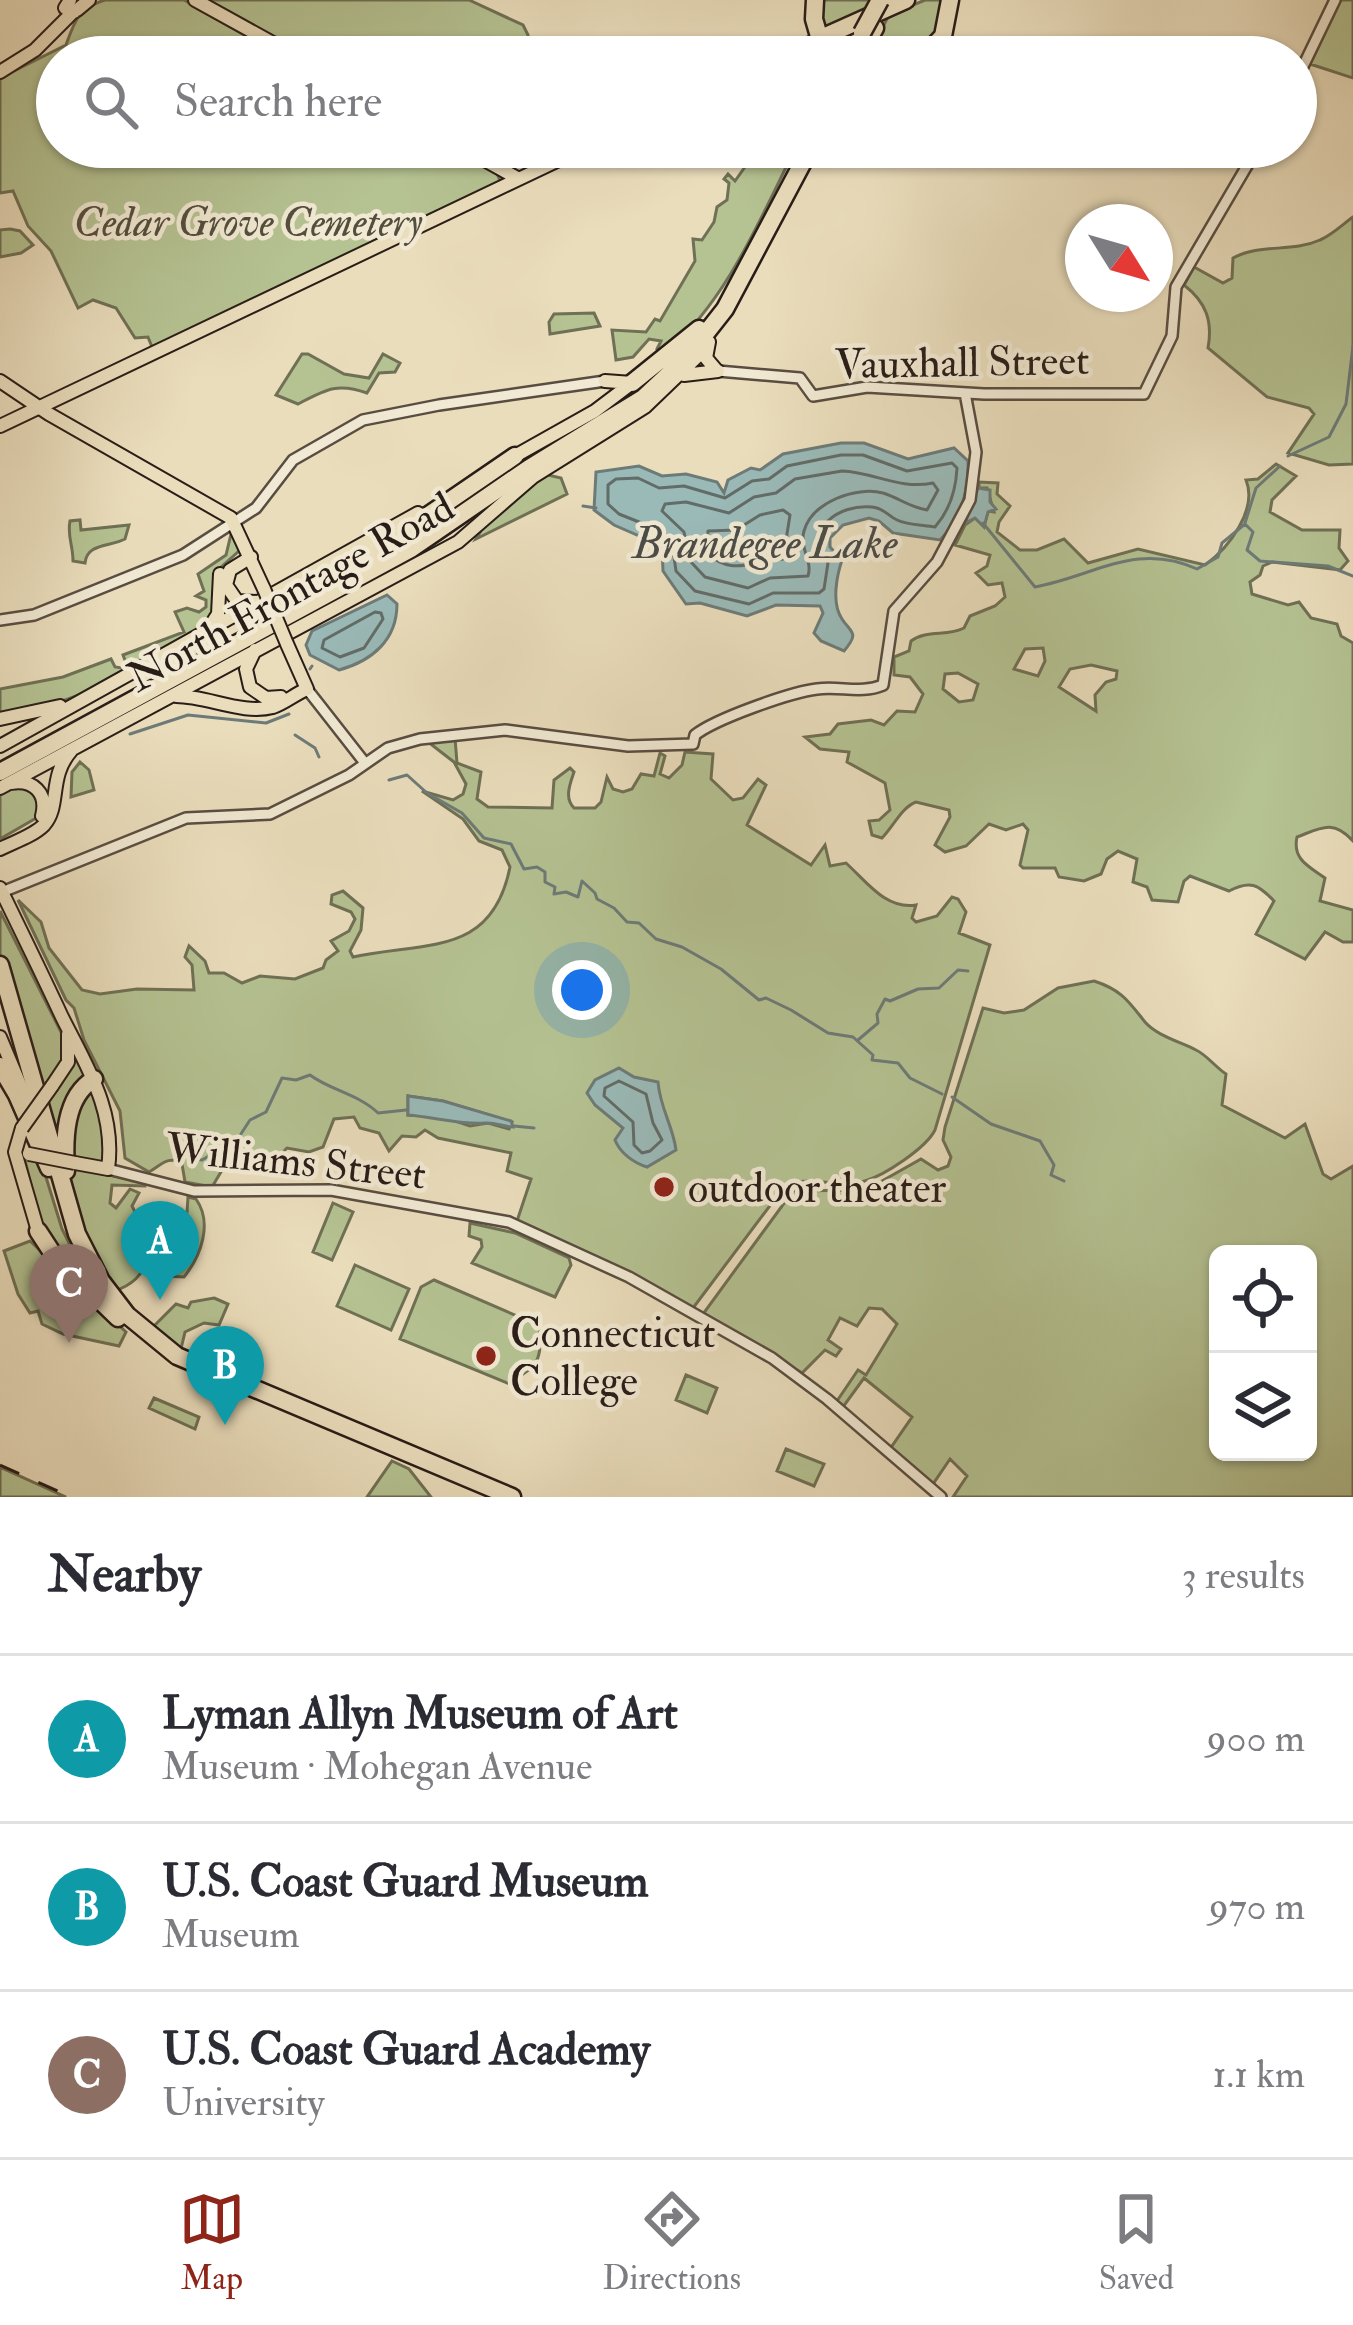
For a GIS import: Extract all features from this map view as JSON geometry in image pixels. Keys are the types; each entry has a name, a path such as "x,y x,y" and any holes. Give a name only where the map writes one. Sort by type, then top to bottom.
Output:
{"highway":[{"path":"815,0 814,19 820,36"},
{"path":"872,19 889,0"},
{"path":"826,36 906,0"},
{"path":"943,36 950,0"},
{"path":"632,383 704,335 795,168"},
{"path":"0,760 436,523 610,411 704,335 734,294 797,168"},
{"path":"1,782 398,556 618,416 680,365 734,294"},
{"path":"332,581 515,456"},
{"path":"0,965 84,1251 116,1302 152,1340 180,1358 512,1497"},
{"path":"0,1066 48,1166 81,1261 127,1324"},
{"path":"69,1208 67,1127 78,1093 94,1079"},
{"path":"38,1231 62,1264 178,1364 496,1497"}],"main road":[{"path":"195,0 260,36"},
{"path":"48,36 74,3"},
{"path":"0,72 36,49"},
{"path":"499,168 519,179"},
{"path":"0,426 542,168"},
{"path":"704,335 707,359 718,371"},
{"name":"North Frontage Road","path":"1,782 465,538 536,475 626,421 679,377 704,335"},
{"path":"679,377 718,371"},
{"path":"0,381 235,522 307,688 278,705 254,709 210,698 169,696"},
{"path":"605,381 632,383"},
{"path":"605,381 612,388 612,399"},
{"path":"0,746 285,589 632,383"},
{"path":"249,554 229,572 226,584 233,598 255,603 285,589"},
{"path":"197,638 216,618 221,572 249,554"},
{"path":"255,650 246,669 250,687 266,698 288,697"},
{"path":"0,719 55,708 106,687"},
{"path":"0,845 44,824 51,811 56,773 77,746"},
{"path":"0,845 34,824 44,806 32,784 1,782"},
{"path":"1,890 94,1079 109,1125 108,1169"},
{"path":"0,995 24,1054"},
{"path":"38,1231 22,1153 22,1128 69,1055 67,1027"},
{"path":"0,1036 24,1088 48,1166"},
{"name":"Williams Street","path":"0,1149 108,1169"}],"street":[{"path":"1317,37 1335,0"},
{"name":"Vauxhall Street","path":"718,371 800,378 813,396 867,387 1144,394 1172,336 1176,287 1246,168"},
{"path":"0,620 34,615 149,571 235,522 261,502 293,460 346,428 382,415 605,381"},
{"path":"1,890 186,818 269,814 350,775 398,744 488,730 628,746 693,744 694,735 710,725 800,693 883,685 894,611 937,562 970,500 976,452 965,393"},
{"path":"307,688 365,763"},
{"name":"Williams Street","path":"108,1169 194,1191 331,1190 509,1222 654,1291 772,1358 941,1497"}],"green space":[{"path":"105,0 184,0 250,36 69,36 89,7"},
{"path":"205,0 469,0 523,25 528,35 528,36 271,36"},
{"path":"819,0 871,0 850,20 829,26 822,25"},
{"path":"925,0 948,0 945,22 935,36 878,36 889,15"},
{"path":"1340,0 1353,0 1353,78 1317,66 1317,49"},
{"name":"Cedar Grove Cemetery","path":"36,60 36,168 490,168 501,183 152,347 148,337 135,338 116,308 93,300 78,308 51,251 28,226 13,191 0,193 0,78"},
{"path":"744,168 785,168 740,258 687,332 665,354 657,349 661,341 649,339 633,357 616,360 612,330 646,332 655,319 660,321 695,261 693,239 702,240 717,207 727,200 729,183 724,179 728,174 735,181"},
{"path":"1353,217 1353,464 1329,465 1288,453 1314,414 1309,408 1267,397 1208,348 1206,313 1184,285 1194,267 1223,283 1232,278 1233,258 1309,244"},
{"path":"0,230 20,231 33,245 0,257"},
{"path":"594,313 600,326 550,334 554,314"},
{"path":"302,354 344,374 369,378 383,354 400,363 395,372 379,373 367,393 331,389 298,404 276,395"},
{"path":"1276,464 1296,476 1272,500 1270,512 1302,530 1340,530 1339,548 1348,561 1340,570 1272,562 1250,582 1252,594 1288,605 1299,602 1311,618 1337,624 1341,636 1353,643 1353,841 1326,827 1297,837 1296,845 1303,862 1325,878 1320,901 1353,910 1353,942 1325,932 1305,959 1256,934 1274,901 1253,885 1229,891 1190,876 1178,902 1152,900 1147,887 1133,882 1137,859 1118,851 1107,859 1101,874 1084,881 1059,877 1055,868 1023,868 1028,830 1023,824 1006,830 989,824 966,846 945,852 935,845 949,810 916,802 882,838 872,835 869,821 879,820 890,810 885,783 847,762 849,752 820,749 805,737 830,734 838,724 871,720 884,725 897,711 915,712 923,694 910,677 894,675 894,657 909,651 917,637 964,628 970,616 1005,597 1002,583 988,585 976,573 987,566 990,555 955,545 965,525 975,518 984,526 988,511 994,512 987,488 979,488 979,482 998,483 997,494 1010,506 997,532 1020,550 1037,550 1064,539 1088,563 1138,549 1205,565 1223,549 1245,515 1246,480 1258,479","holes":["1043,648 1045,661 1038,676 1014,669 1025,649","1091,665 1117,671 1116,679 1106,682 1095,695 1096,711 1059,687 1070,669","958,673 978,684 973,700 959,702 943,689 945,674"]},
{"path":"561,478 567,494 476,539 538,479"},
{"path":"80,520 81,530 129,525 125,539 90,552 85,563 73,561 70,536 70,521"},
{"path":"232,530 240,550 218,570 216,612 210,623 90,691 0,716 0,689 63,677 111,659 115,667 122,668 126,663 123,655 184,632 175,612 187,608 199,612 206,607 206,600 196,596 204,591 198,574 226,555"},
{"path":"455,738 457,763 481,772 477,799 488,807 552,808 554,780 570,768 574,772 571,804 595,808 607,777 613,789 623,792 632,789 641,774 654,776 660,753 665,756 660,774 669,778 682,765 685,752 713,754 711,779 733,800 743,798 758,779 766,785 747,825 811,865 825,845 830,866 846,863 886,899 916,905 912,918 916,922 937,916 952,897 958,899 966,912 959,933 990,945 930,1137 904,1160 865,1181 787,1183 693,1308 517,1221 531,1179 507,1171 511,1153 438,1138 425,1130 416,1137 402,1136 389,1151 379,1133 360,1128 354,1117 334,1119 323,1147 309,1152 287,1148 271,1164 255,1170 247,1152 231,1155 212,1187 185,1182 182,1164 177,1161 149,1172 125,1158 120,1111 18,900 41,922 49,948 82,990 100,994 194,990 192,965 185,957 189,946 205,961 209,973 224,973 242,983 260,976 295,979 323,968 338,951 331,941 349,931 355,919 351,912 331,904 332,895 343,891 363,908 361,930 350,951 353,957 451,940 488,917 510,867 502,850 479,841 463,819 422,791 453,800 463,794 466,784 454,762 428,742","holes":["408,1096 443,1101 512,1122 509,1129 408,1115"]},
{"path":"80,762 89,770 94,790 71,797 72,772"},
{"path":"12,785 37,792 38,817 0,839 0,792"},
{"path":"0,911 62,1034 63,1058 43,1092 0,957"},
{"path":"1094,981 1112,988 1150,1027 1200,1052 1226,1074 1222,1105 1285,1138 1305,1124 1323,1174 1331,1179 1353,1166 1353,1497 953,1497 967,1476 950,1459 933,1484 890,1449 912,1417 864,1378 843,1407 837,1401 858,1370 866,1375 897,1324 882,1309 869,1308 857,1326 840,1318 828,1340 841,1349 836,1356 825,1350 802,1373 703,1314 793,1191 866,1190 921,1159 938,1170 948,1166 951,1157 943,1140 945,1127 983,1008 1004,1013 1024,1010 1058,988"},
{"path":"72,1041 86,1075 62,1155 43,1104"},
{"path":"82,1091 93,1091 105,1140 103,1163 67,1156"},
{"path":"25,1160 41,1161 62,1229 89,1283 44,1241"},
{"path":"68,1167 146,1182 145,1186 112,1185 110,1203 116,1208 130,1189 139,1193 132,1206 137,1216 135,1235 155,1234 157,1215 180,1222 187,1213 188,1197 196,1199 204,1218 203,1239 184,1277 165,1276 162,1265 150,1255 136,1279 112,1292 86,1245"},
{"path":"333,1203 353,1212 332,1260 313,1252"},
{"path":"470,1223 515,1233 569,1258 571,1265 555,1297 472,1263 482,1247 481,1240 469,1236"},
{"path":"30,1241 126,1332 119,1346 63,1334 42,1324 38,1311 30,1313 18,1294 4,1251"},
{"path":"355,1265 409,1289 391,1330 337,1306"},
{"path":"434,1280 540,1326 540,1351 534,1365 512,1385 400,1339 421,1287"},
{"path":"214,1298 228,1304 219,1325 204,1323 185,1332 180,1353 149,1331 176,1304 188,1308 191,1302"},
{"path":"686,1375 717,1388 707,1413 676,1400"},
{"path":"154,1398 199,1417 195,1429 149,1408"},
{"path":"786,1449 824,1464 814,1486 777,1471"},
{"path":"392,1461 409,1469 431,1497 367,1497"},
{"path":"0,1467 66,1497 0,1497"}],"water":[{"name":"Brandegee Lake","path":"864,443 908,459 954,448 968,461 962,503 940,540 893,533 869,518 843,525 830,538 830,547 842,560 837,605 853,636 844,651 814,633 823,613 820,606 776,605 747,616 700,603 686,604 663,571 662,546 614,525 594,510 596,472 639,466 662,476 686,474 717,482 724,493 728,480 751,468 760,470 783,454"},
{"name":"Brandegee Lake","path":"978,488 990,490 990,502 996,509 988,512 984,527 975,518 965,523"},
{"path":"387,595 397,604 396,617 387,638 372,655 339,670 310,655 306,645 312,631"},
{"path":"619,1068 658,1082 676,1150 647,1167 620,1149 615,1140 623,1128 587,1093 595,1080"},
{"path":"408,1096 511,1121 513,1127 408,1115"}],"waterway":[{"path":"1288,456 1329,437 1346,404 1353,346"},
{"path":"1245,523 1256,488 1280,466"},
{"path":"583,506 596,508"},
{"path":"983,523 1035,587 1135,559 1175,561 1197,569 1218,557 1222,543 1245,524 1253,532 1247,550 1260,561 1328,566 1353,576"},
{"path":"130,734 188,715 266,723 289,714"},
{"path":"295,735 315,748 319,757"},
{"path":"389,780 407,775 462,813 484,838 511,844 524,869 537,867 545,872 545,882 555,887 554,894 578,897 582,881 627,922 639,923 656,939 682,947 721,969 759,1000 766,998 828,1033 853,1037 873,1055 872,1060 898,1063 910,1078 942,1094"},
{"path":"858,1040 878,1023 885,999 939,988 958,970 968,971"},
{"path":"168,1129 195,1159 202,1160 237,1140 250,1120 266,1112 282,1078 310,1075 378,1113 406,1110"},
{"path":"952,1097 991,1124 1040,1141 1054,1165 1051,1175 1064,1181"},
{"path":"514,1126 534,1128"}],"railway":[{"path":"0,1465 71,1497"}],"place":[{"name":"outdoor theater","path":"664,1187"},
{"name":"Lyman Allyn Museum of Art","path":"160,1300"},
{"name":"U.S. Coast Guard Academy","path":"69,1343"},
{"name":"Connecticut College","path":"486,1356"},
{"name":"U.S. Coast Guard Museum","path":"225,1425"}]}
